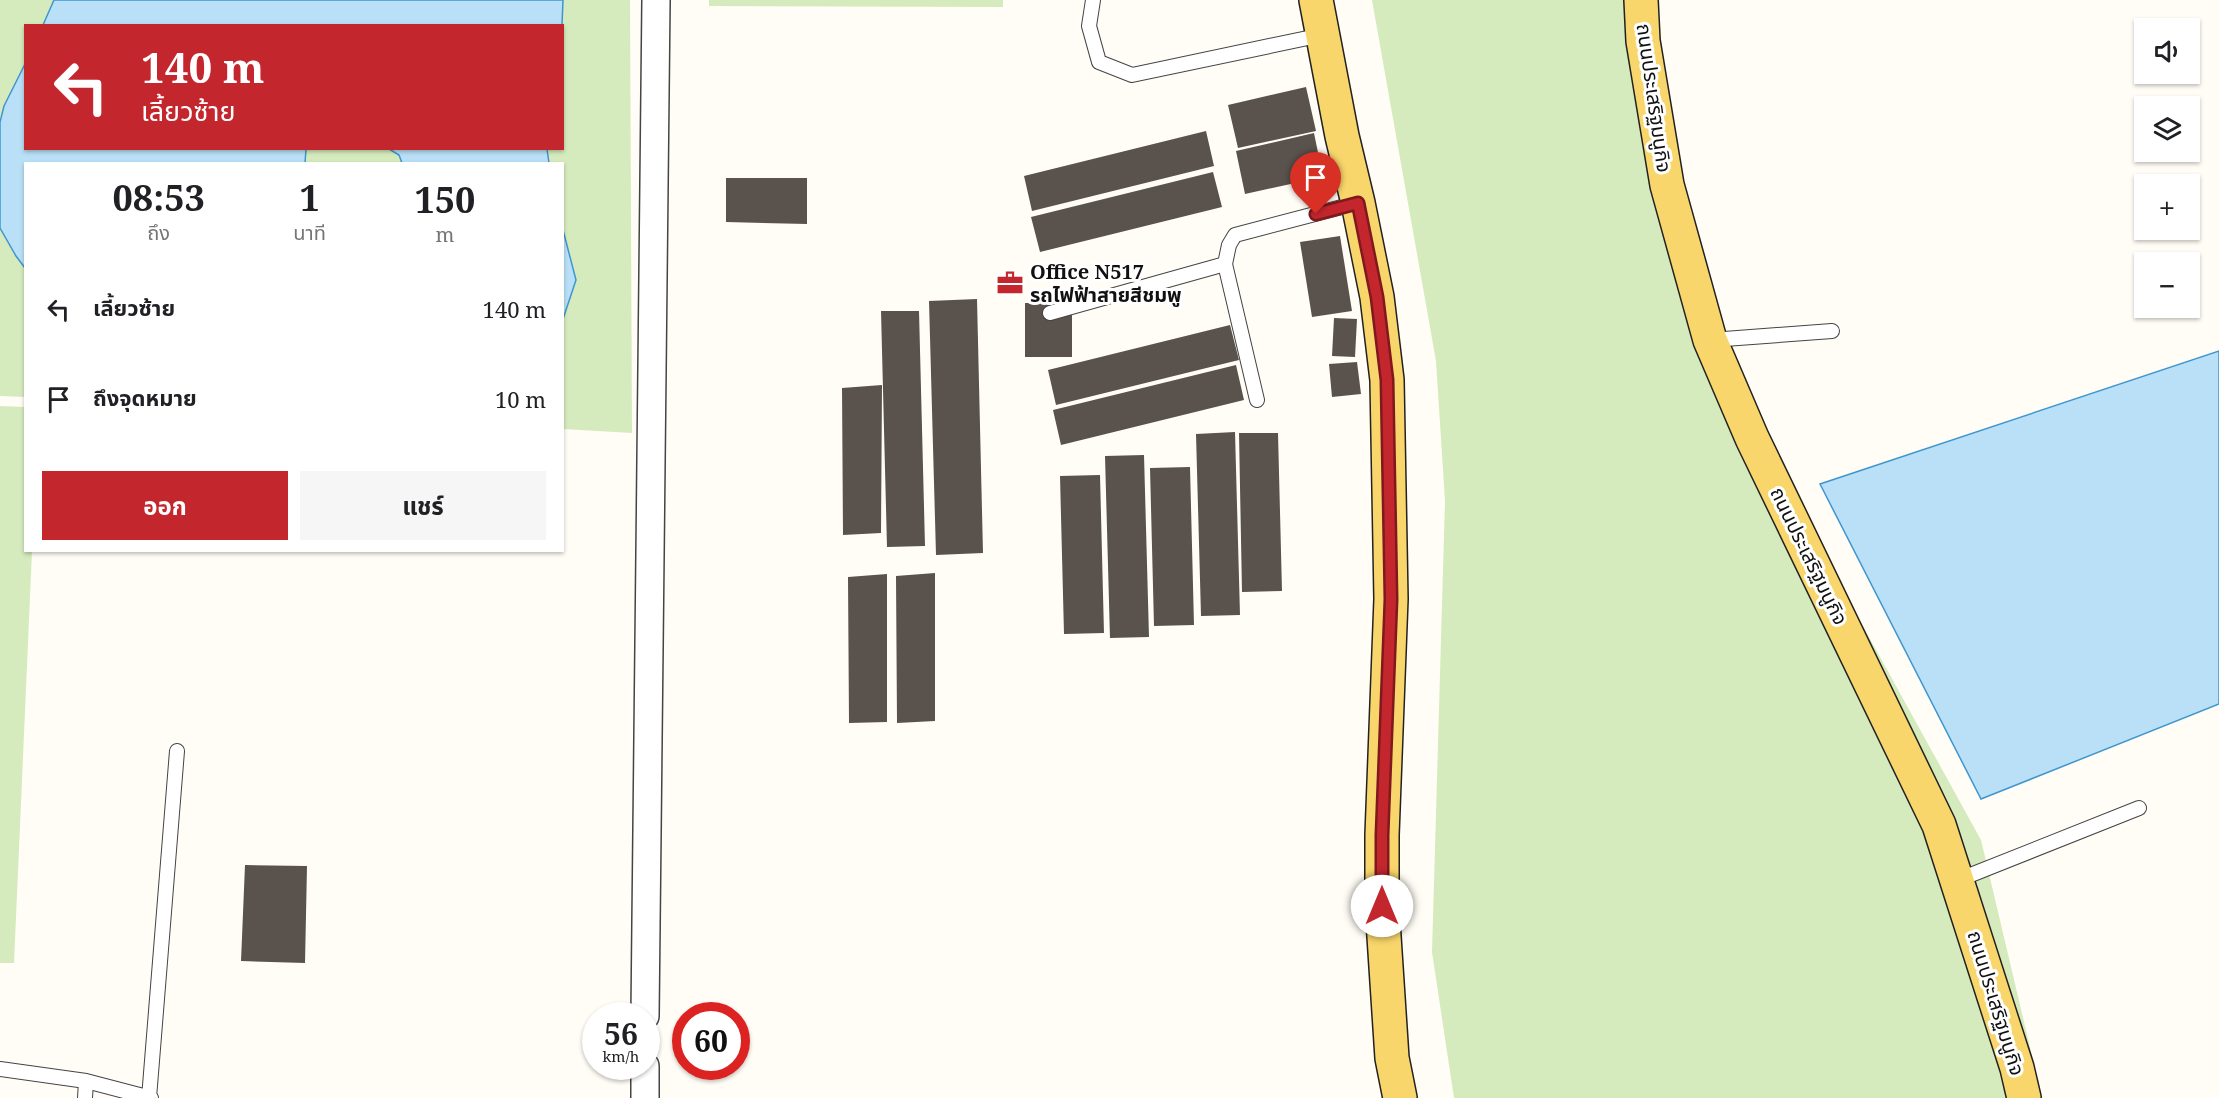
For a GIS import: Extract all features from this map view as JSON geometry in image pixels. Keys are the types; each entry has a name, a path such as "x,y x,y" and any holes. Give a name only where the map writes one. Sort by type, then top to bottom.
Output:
{"main road":[{"path":"1316,0 1342,136 1377,297 1387,380 1391,599 1382,835 1382,906 1392,1058 1400,1098"},
{"name":"ถนนประเสริฐมนูกิจ","path":"1641,0 1643,40 1667,185 1710,340 1752,438 1939,825 2017,1068 2024,1098"}],"street":[{"path":"645,1002 656,0"},
{"path":"645,1080 645,1098"}],"lane":[{"path":"1093,0 1089,27 1099,62 1132,75 1322,35"},
{"path":"1257,400 1225,264 1229,245 1235,235 1358,203"},
{"path":"1050,313 1225,264"},
{"path":"1710,340 1832,331"},
{"path":"0,1069 86,1081 150,1098 177,751"},
{"path":"1958,880 2139,808"},
{"path":"85,1098 86,1081"}],"green space":[{"path":"0,0 630,0 632,433 564,429 564,162 24,162 24,397 0,396"},
{"path":"709,0 1003,0 1003,7 709,6"},
{"path":"1372,0 1631,0 1687,307 1981,840 2042,1098 1454,1098 1432,952 1445,501 1436,361"},
{"path":"0,406 24,407 24,552 32,552 14,963 0,963"}],"water":[{"path":"54,0 563,0 562,24 43,24"},
{"path":"24,66 24,150 306,150 305,162 24,162 24,267 0,228 0,122 4,106"},
{"path":"391,150 547,150 549,162 402,162 399,155"},
{"path":"564,234 576,280 564,316"},
{"path":"2219,351 2219,704 1981,799 1820,484"}],"building":[{"path":"1306,87 1316,131 1238,148 1228,105"},
{"path":"1206,131 1214,166 1032,211 1024,176"},
{"path":"1314,133 1323,177 1245,194 1236,151"},
{"path":"1213,172 1222,207 1040,252 1031,217"},
{"path":"726,178 807,178 807,224 726,222"},
{"path":"1340,236 1352,311 1312,317 1300,242"},
{"path":"977,299 983,553 936,555 929,301"},
{"path":"1072,302 1072,357 1025,357 1025,303"},
{"path":"881,311 919,311 925,546 887,547"},
{"path":"1334,318 1357,319 1355,357 1332,356"},
{"path":"1230,325 1239,360 1056,405 1048,370"},
{"path":"1357,362 1361,394 1332,397 1329,364"},
{"path":"1236,365 1244,400 1061,445 1053,410"},
{"path":"882,385 881,533 843,535 842,388"},
{"path":"1235,432 1240,615 1201,616 1196,434"},
{"path":"1239,433 1278,433 1282,591 1242,592"},
{"path":"1144,455 1149,637 1110,638 1105,456"},
{"path":"1190,467 1194,625 1154,626 1150,468"},
{"path":"1100,475 1104,633 1064,634 1060,476"},
{"path":"935,573 935,721 897,723 896,576"},
{"path":"887,574 887,722 849,723 848,577"},
{"path":"245,865 307,866 305,963 241,961"}],"place":[{"name":"Office N517 รถไฟฟ้าสายสีชมพู","path":"1010,283"}],"route":[{"path":"1316,214 1358,203 1377,297 1387,380 1391,599 1382,835 1382,906"}]}
